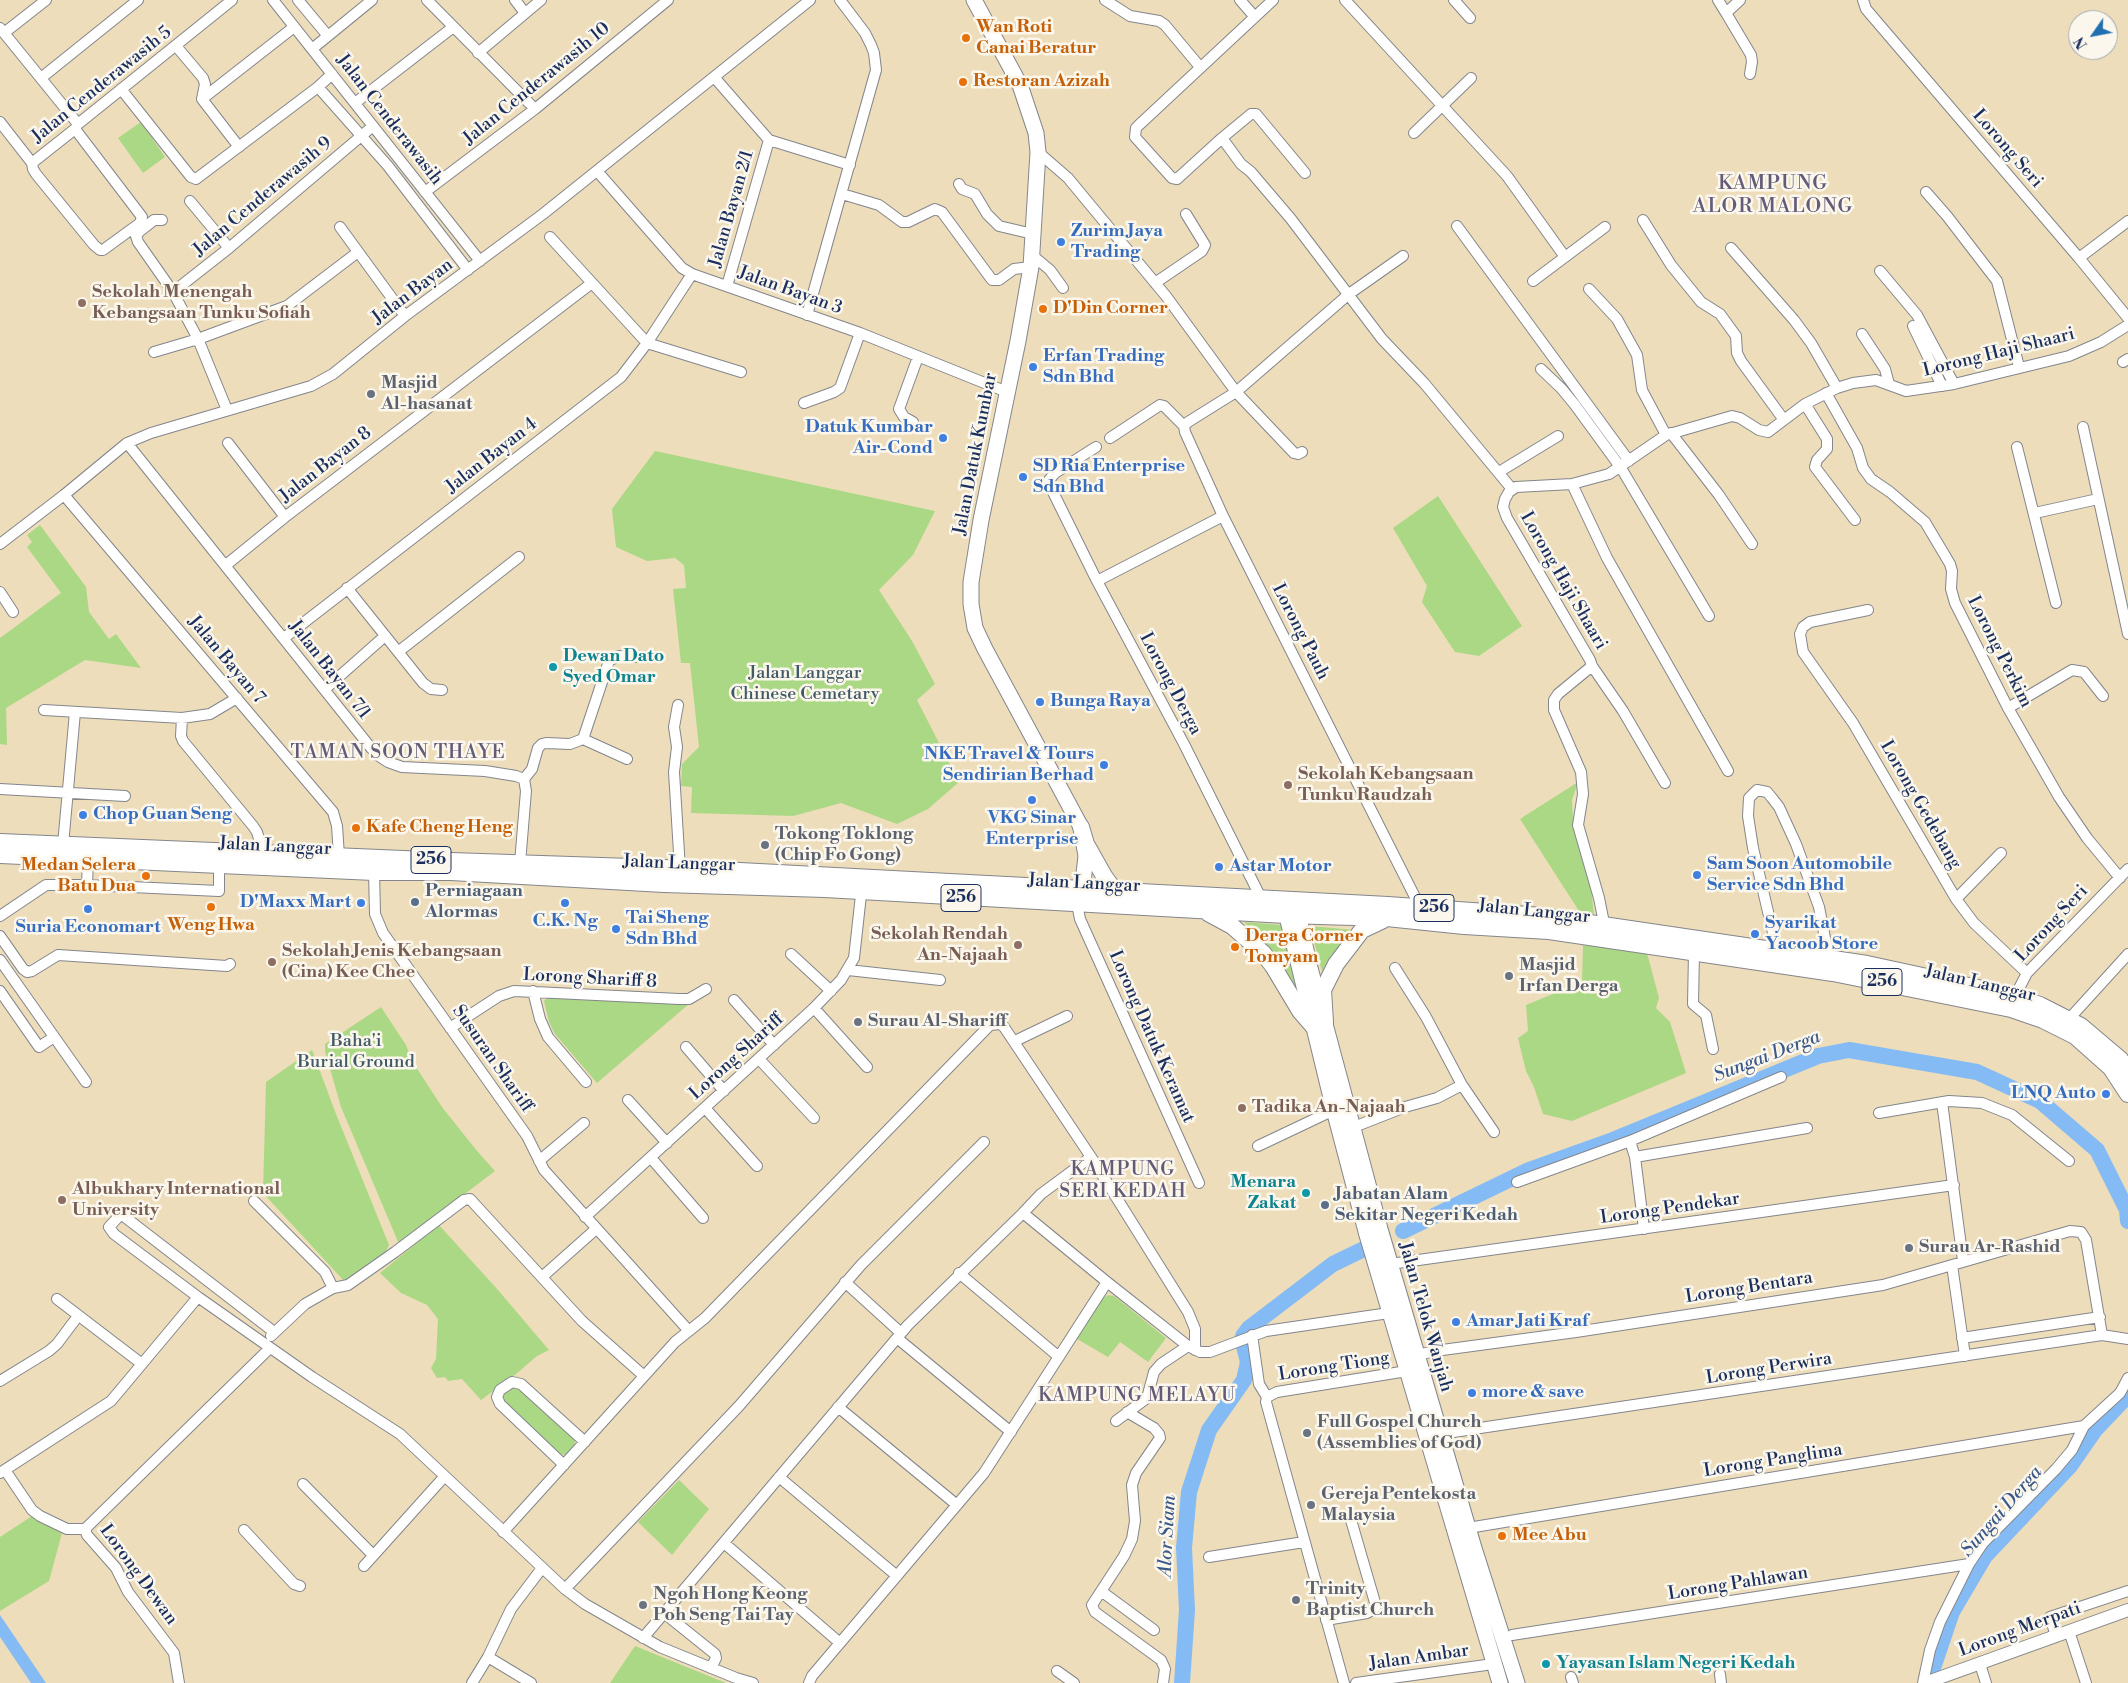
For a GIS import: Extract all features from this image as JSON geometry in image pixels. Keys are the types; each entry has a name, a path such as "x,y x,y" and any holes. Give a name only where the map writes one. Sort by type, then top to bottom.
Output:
{"main road":[{"name":"Jalan Datuk Kumbar","path":"974,0 1020,86 1036,133 1038,152 1031,261 1018,341 981,520 972,582 971,604 976,628 985,649 1081,827 1086,856 1080,899"},
{"path":"1081,827 1086,844 1104,876 1112,887 1122,891"},
{"name":"Jalan Langgar","path":"0,842 63,845 374,872 520,863 680,869 862,885 1080,899 1202,910 1420,907 1542,916 1694,952 2040,1006 2081,1026 2120,1059 2128,1071"},
{"name":"Jalan Langgar","path":"0,855 88,858 219,858 263,853 339,856 664,884 862,885"},
{"name":"Jalan Langgar","path":"1080,899 1122,891 1262,900 1290,908 1464,926 1604,932 1777,950 1867,964 2012,1003 2075,1036 2111,1068 2128,1094"},
{"name":"Jalan Telok Wanjah","path":"1290,908 1319,1024 1334,1110 1389,1313 1407,1371 1466,1536"},
{"path":"1202,910 1232,926 1263,953 1300,1011 1319,1024 1323,990 1336,964 1362,930 1388,918"},
{"name":"Jalan Telok Wanjah","path":"1319,1024 1354,1127 1390,1264 1440,1434 1489,1620 1500,1683"},
{"path":"1466,1536 1485,1555 1512,1635 1525,1683"},
{"path":"1466,1536 1475,1628 1491,1683"},
{"name":"Jalan Telok Wanjah","path":"1489,1620 1517,1683"}],"street":[{"path":"32,163 33,169 100,250 107,248 140,223 142,217 77,126 2,30 46,0"},
{"path":"41,78 138,0"},
{"name":"Jalan Cenderawasih 5","path":"0,122 32,163 232,0"},
{"name":"Jalan Cenderawasih","path":"273,0 480,261"},
{"path":"298,0 328,36"},
{"path":"312,49 372,0"},
{"path":"427,0 452,28 535,109"},
{"path":"515,0 525,13"},
{"path":"478,52 541,0"},
{"name":"Jalan Cenderawasih 10","path":"425,192 535,109 668,0"},
{"name":"Jalan Bayan","path":"2,538 64,495 128,443 151,433 311,386 333,374 406,316 598,171 714,77 797,4 810,0"},
{"path":"807,315 876,70 874,52 865,33 840,0"},
{"path":"1105,0 1130,16 1159,21 1165,25 1200,67"},
{"path":"1240,0 1254,16"},
{"path":"1273,0 1139,125 1136,128 1135,137 1175,179 1251,114 1256,114 1305,173"},
{"path":"1345,0 1507,176 1565,257"},
{"path":"1454,0 1470,18"},
{"path":"1718,0 1751,55 1750,74"},
{"path":"1726,13 1740,0"},
{"name":"Lorong Seri","path":"1863,0 1866,9 2128,318"},
{"path":"202,99 294,27"},
{"path":"355,103 452,28"},
{"path":"176,46 204,78 205,84 202,99 239,147"},
{"path":"121,89 194,179 200,178 318,87 332,74"},
{"path":"714,77 769,140 850,165"},
{"path":"1414,133 1471,78"},
{"name":"Jalan Cenderawasih","path":"318,87 388,166 468,270"},
{"name":"Jalan Cenderawasih 9","path":"173,292 229,248 373,126"},
{"path":"1222,138 1241,164 1251,172 1291,219 1382,340 1424,383 1512,489"},
{"name":"Jalan Bayan 2/1","path":"727,286 769,140"},
{"path":"1038,152 1068,178 1155,283 1236,392 1294,453 1302,452"},
{"name":"Jalan Bayan 3","path":"598,171 682,268 692,274 860,333 1007,392"},
{"path":"959,184 962,189 975,194 987,214 999,226 1033,234"},
{"path":"1926,192 1947,216 1996,281 2019,367"},
{"path":"842,194 879,205 902,222 908,222 935,209 942,212 992,280 998,280 1014,269 1031,261 1050,270 1063,288"},
{"path":"190,201 229,248"},
{"path":"1155,283 1202,250 1205,245 1186,214"},
{"path":"162,220 154,220 136,236 138,242 173,292 198,339 227,410"},
{"path":"1643,220 1671,265 1701,302 1720,314 1736,336 1737,353 1741,361 1784,420"},
{"path":"2079,258 2128,221"},
{"path":"1457,226 1630,461"},
{"path":"340,227 406,316"},
{"path":"1533,281 1605,227"},
{"path":"550,238 647,343 741,372"},
{"path":"1731,248 1794,320 1811,343 1837,388"},
{"path":"154,352 198,339 287,306 358,252"},
{"path":"1110,438 1160,405 1164,406 1184,426 1236,392 1349,294 1403,256"},
{"path":"1880,271 1917,315 1954,384"},
{"name":"Jalan Bayan 4","path":"284,638 621,377 647,343 692,274"},
{"name":"Jalan Bayan 8","path":"226,565 285,517 592,283"},
{"path":"1589,289 1617,319 1637,355 1642,390 1668,434 1719,495 1752,544"},
{"name":"Lorong Haji Shaari","path":"1665,783 1623,711 1592,666 1507,518 1503,507 1505,499 1512,489 1516,487 1572,484 1609,474 1621,468 1668,434 1732,416 1740,418 1763,432 1768,432 1805,404 1837,388 1876,380 1906,391 1954,384 2069,356 2101,342 2128,325"},
{"path":"1913,326 1942,386"},
{"path":"804,402 840,388 860,333"},
{"path":"1862,334 1885,369 1889,384"},
{"path":"913,422 904,416 899,409 918,357"},
{"path":"1540,369 1576,405 1621,468 1709,616"},
{"name":"Lorong Perkim","path":"1826,393 1857,448 1864,468 1872,479 1925,522 1946,557 1952,571 1951,589 1955,603 2008,708 2059,798 2087,838 2120,878"},
{"path":"1805,404 1827,439 1827,449 1817,460 1815,467 1855,520"},
{"name":"Lorong Pauh","path":"1184,426 1185,432 1224,516 1420,907"},
{"path":"2083,427 2128,634"},
{"path":"1499,472 1558,436"},
{"name":"Jalan Bayan 7/1","path":"128,443 371,748 396,766 485,771 524,779"},
{"path":"228,443 285,517"},
{"name":"Lorong Derga","path":"1096,447 1055,472 1049,480 1049,484 1097,581 1184,744 1262,900"},
{"path":"2017,447 2056,603"},
{"path":"1572,484 1607,558 1728,771"},
{"name":"Jalan Bayan 7","path":"64,495 333,812 337,826 339,856"},
{"path":"2035,513 2098,499"},
{"path":"1097,581 1224,516"},
{"path":"398,652 519,557"},
{"path":"347,588 427,686 442,690"},
{"path":"0,592 13,612"},
{"name":"Lorong Gedebang","path":"1868,610 1810,622 1803,627 1800,634 1803,652 1858,731 1956,899 1974,923 2027,973"},
{"path":"325,689 385,636"},
{"path":"583,739 609,661 618,656 649,657"},
{"path":"1592,666 1558,694 1554,700 1554,710 1581,772 1583,794 1578,825 1604,932"},
{"path":"2008,708 2072,670 2084,672 2103,696"},
{"path":"44,710 182,718 210,714 237,698"},
{"path":"678,705 674,727 677,748 674,772 680,869"},
{"path":"63,845 75,712"},
{"path":"182,718 181,736 183,741 253,826 257,832 263,853"},
{"path":"520,863 526,791 524,779 532,770 538,748 542,744 546,742 570,744 583,739 627,759"},
{"path":"0,789 126,796"},
{"path":"1777,950 1753,848 1748,816 1748,798 1757,790 1767,792 1779,807 1796,844 1819,907 1829,959"},
{"path":"1956,899 2000,852"},
{"path":"87,885 88,858"},
{"path":"0,916 46,885 219,891 219,858"},
{"name":"Lorong Seri","path":"2012,1003 2027,973 2128,869"},
{"name":"Susuran Shariff","path":"374,872 378,924 526,1136 547,1174 689,1331"},
{"name":"Lorong Shariff","path":"585,1217 831,991 848,970 856,946 862,885"},
{"name":"Lorong Datuk Keramat","path":"1080,899 1084,928 1199,1182"},
{"path":"0,936 22,969 27,972 32,971 58,955 230,964"},
{"path":"1694,952 1693,1004 1706,1015 1713,1048"},
{"path":"792,954 831,991"},
{"path":"2069,1019 2128,954"},
{"path":"0,960 86,1082"},
{"path":"1395,968 1426,1017 1462,1085 1494,1132"},
{"path":"848,970 940,980"},
{"name":"Lorong Shariff 8","path":"450,1028 506,992 533,991 679,1000 689,999 706,990"},
{"path":"0,991 39,1047 54,1037"},
{"path":"533,991 540,1019 548,1037 586,1082"},
{"path":"734,1000 774,1045"},
{"path":"814,1008 867,1068"},
{"path":"1017,1045 1067,1016"},
{"path":"504,1532 675,1342 705,1318 749,1274 986,1027 1000,1024 1017,1045 1091,1157 1188,1312 1195,1330 1192,1348"},
{"path":"686,1047 724,1091"},
{"path":"759,1059 814,1118"},
{"path":"1517,1182 1630,1142 1781,1077"},
{"path":"1354,1127 1413,1104 1437,1098 1462,1085"},
{"path":"628,1100 667,1143"},
{"path":"1879,1113 1942,1102 1972,1101 2001,1109 2022,1122 2069,1162"},
{"path":"1942,1102 1964,1261"},
{"path":"705,1108 757,1166"},
{"path":"1258,1146 1334,1110"},
{"path":"539,1161 584,1123"},
{"path":"1636,1157 1807,1128"},
{"path":"565,1589 739,1406 845,1282 984,1142"},
{"path":"1630,1142 1636,1157 1644,1229"},
{"path":"643,1638 899,1335 1041,1194 1091,1157"},
{"path":"650,1158 703,1218"},
{"name":"Lorong Pendekar","path":"1390,1264 1954,1185"},
{"path":"85,1529 268,1346 274,1332 301,1306 333,1288 348,1285 467,1199 474,1200 585,1324 644,1376"},
{"path":"254,1201 325,1272 333,1288"},
{"path":"1023,1213 1192,1348 1210,1352 1266,1331 1389,1313"},
{"path":"274,1332 121,1214 109,1227 114,1234 198,1297 400,1434 542,1568 585,1604 643,1638 711,1668 753,1683"},
{"path":"542,1277 596,1229"},
{"name":"Lorong Bentara","path":"1417,1355 1872,1287 1897,1282 2070,1230 2081,1232 2086,1240 2100,1317"},
{"path":"1952,1265 1965,1356"},
{"path":"960,1274 1059,1357"},
{"path":"845,1282 899,1335 1011,1432"},
{"path":"809,1683 812,1676 984,1473 1107,1282"},
{"path":"3,1472 105,1407 198,1297"},
{"path":"57,1299 142,1364"},
{"path":"0,1382 49,1351 57,1344 78,1316"},
{"path":"1962,1338 2100,1317 2102,1335"},
{"path":"1252,1335 1259,1384 1267,1397"},
{"name":"Lorong Perwira","path":"1440,1434 2102,1335 2128,1339"},
{"path":"1116,1420 1147,1398 1150,1380 1157,1368 1192,1348"},
{"name":"Lorong Tiong","path":"1344,1683 1266,1407 1267,1397 1277,1392 1407,1371"},
{"path":"1924,1683 1930,1650 1940,1622 1969,1564 1983,1543 2056,1469 2072,1450 2084,1426 2120,1393 2128,1378"},
{"path":"564,1465 500,1404 497,1397 500,1390 512,1382 520,1384 585,1442"},
{"path":"838,1407 957,1505"},
{"path":"1127,1412 1154,1428 1160,1438 1136,1473 1132,1485 1135,1521 1132,1539 1124,1556 1092,1603 1094,1610 1162,1660 1165,1669 1163,1683"},
{"name":"Lorong Panglima","path":"1466,1536 2084,1426"},
{"name":"Lorong Dewan","path":"3,1472 32,1510 40,1516 67,1529 85,1529 87,1535 116,1568 128,1592 174,1652 179,1683"},
{"path":"364,1566 444,1477"},
{"path":"779,1477 897,1576"},
{"path":"303,1484 373,1556"},
{"path":"1326,1620 1367,1613 1376,1606 1351,1520"},
{"path":"244,1530 294,1584 300,1586"},
{"path":"1209,1557 1304,1542"},
{"path":"724,1543 840,1643"},
{"name":"Lorong Pahlawan","path":"1512,1635 1969,1564"},
{"path":"472,1683 488,1657 511,1609 542,1568"},
{"path":"1101,1590 1154,1630"},
{"path":"2056,1636 2050,1617 2128,1591"},
{"name":"Lorong Merpati","path":"1924,1683 1942,1680 1980,1664 2128,1610"},
{"path":"664,1613 715,1654 716,1658 711,1668"},
{"path":"2069,1631 2086,1683"},
{"path":"488,1657 531,1683"},
{"path":"1980,1664 1986,1683"},
{"name":"Jalan Ambar","path":"1356,1683 1486,1665"},
{"path":"1057,1671 1074,1683"}],"green space":[{"path":"141,122 165,157 143,173 118,138"},
{"name":"Jalan Langgar Chinese Cemetary","path":"655,451 935,511 913,555 879,590 912,641 935,684 917,700 959,782 928,809 897,824 841,803 793,816 691,813 692,787 681,786 682,764 699,747 690,663 681,663 673,589 686,588 684,565 675,558 647,561 616,547 612,509"},
{"path":"1438,496 1522,626 1479,656 1455,652 1422,602 1427,586 1393,528"},
{"path":"40,525 86,587 89,612 109,639 116,634 141,668 85,660 6,708 7,745 0,744 0,638 61,593 27,547 32,542 27,535"},
{"path":"1578,782 1572,800 1573,819 1591,887 1594,915 1579,911 1520,819"},
{"path":"1244,922 1282,925 1302,997 1279,958"},
{"path":"1310,926 1354,930 1324,979"},
{"path":"1583,945 1647,953 1659,998 1656,1008 1670,1022 1686,1073 1572,1121 1543,1114 1534,1087 1526,1071 1518,1038 1528,1031 1526,1005 1582,982"},
{"path":"550,995 690,1003 597,1083 555,1034 549,1022 544,1001"},
{"name":"Baha'i Burial Ground","path":"381,1007 406,1045 412,1061 442,1107 495,1171 399,1244 341,1107 325,1051 325,1044"},
{"path":"312,1050 389,1245 383,1257 345,1282 263,1193 266,1082"},
{"path":"439,1225 549,1350 537,1356 481,1400 462,1379 448,1381 445,1377 437,1378 431,1368 436,1359 438,1319 427,1305 401,1293 380,1273"},
{"path":"1108,1295 1114,1296 1166,1338 1148,1362 1120,1342 1108,1357 1077,1339 1103,1298"},
{"path":"517,1386 575,1439 574,1447 568,1454 560,1455 503,1404 501,1394"},
{"path":"679,1480 709,1509 672,1555 638,1522"},
{"path":"32,1516 62,1533 49,1581 0,1611 0,1537"},
{"path":"635,1646 726,1683 610,1683"}],"water":[{"path":"0,1615 46,1683 31,1683 0,1637"}],"waterway":[{"name":"Sungai Derga","path":"1403,1231 1529,1170 1613,1140 1818,1056 1849,1050 1977,1072 2040,1101 2097,1150 2127,1210 2128,1221"},
{"name":"Alor Siam","path":"1243,1336 1249,1328 1333,1264 1366,1248"},
{"name":"Alor Siam","path":"1182,1683 1187,1610 1184,1548 1189,1492 1209,1430 1244,1380 1248,1362 1244,1346"},
{"name":"Sungai Derga","path":"1932,1671 1952,1612 1985,1556 2070,1466 2095,1430 2128,1395"}],"place":[{"name":"Wan Roti Canai Beratur","path":"966,38"},
{"name":"Restoran Azizah","path":"963,82"},
{"name":"Zurim Jaya Trading","path":"1061,242"},
{"name":"Sekolah Menengah Kebangsaan Tunku Sofiah","path":"82,303"},
{"name":"D'Din Corner","path":"1043,309"},
{"name":"Erfan Trading Sdn Bhd","path":"1033,367"},
{"name":"Masjid Al-hasanat","path":"371,394"},
{"name":"Datuk Kumbar Air-Cond","path":"943,438"},
{"name":"SD Ria Enterprise Sdn Bhd","path":"1023,477"},
{"name":"Dewan Dato Syed Omar","path":"553,667"},
{"name":"Bunga Raya","path":"1040,702"},
{"name":"NKE Travel & Tours Sendirian Berhad","path":"1104,765"},
{"name":"Sekolah Kebangsaan Tunku Raudzah","path":"1288,785"},
{"name":"VKG Sinar Enterprise","path":"1032,800"},
{"name":"Chop Guan Seng","path":"83,815"},
{"name":"Kafe Cheng Heng","path":"356,828"},
{"name":"Tokong Toklong (Chip Fo Gong)","path":"765,845"},
{"name":"Astar Motor","path":"1219,867"},
{"name":"Sam Soon Automobile Service Sdn Bhd","path":"1697,875"},
{"name":"Medan Selera Batu Dua","path":"146,876"},
{"name":"Perniagaan Alormas","path":"415,902"},
{"name":"D'Maxx Mart","path":"361,903"},
{"name":"C.K. Ng","path":"565,903"},
{"name":"Weng Hwa","path":"211,907"},
{"name":"Suria Economart","path":"88,909"},
{"name":"Tai Sheng Sdn Bhd","path":"616,929"},
{"name":"Syarikat Yacoob Store","path":"1755,934"},
{"name":"Sekolah Rendah An-Najaah","path":"1018,945"},
{"name":"Derga Corner Tomyam","path":"1235,947"},
{"name":"Sekolah Jenis Kebangsaan (Cina) Kee Chee","path":"272,962"},
{"name":"Masjid Irfan Derga","path":"1509,976"},
{"name":"Surau Al-Shariff","path":"858,1022"},
{"name":"LNQ Auto","path":"2106,1094"},
{"name":"Tadika An-Najaah","path":"1242,1108"},
{"name":"Menara Zakat","path":"1306,1193"},
{"name":"Albukhary International University","path":"62,1200"},
{"name":"Jabatan Alam Sekitar Negeri Kedah","path":"1325,1205"},
{"name":"Surau Ar-Rashid","path":"1909,1248"},
{"name":"Amar Jati Kraf","path":"1456,1322"},
{"name":"more & save","path":"1472,1393"},
{"name":"Full Gospel Church (Assemblies of God)","path":"1307,1433"},
{"name":"Gereja Pentekosta Malaysia","path":"1311,1505"},
{"name":"Mee Abu","path":"1502,1536"},
{"name":"Trinity Baptist Church","path":"1296,1600"},
{"name":"Ngoh Hong Keong Poh Seng Tai Tay","path":"643,1605"},
{"name":"Yayasan Islam Negeri Kedah","path":"1546,1664"}],"district":[{"name":"KAMPUNG ALOR MALONG","path":"1773,196"},
{"name":"TAMAN SOON THAYE","path":"398,753"},
{"name":"KAMPUNG SERI KEDAH","path":"1123,1181"},
{"name":"KAMPUNG MELAYU","path":"1137,1396"}]}
